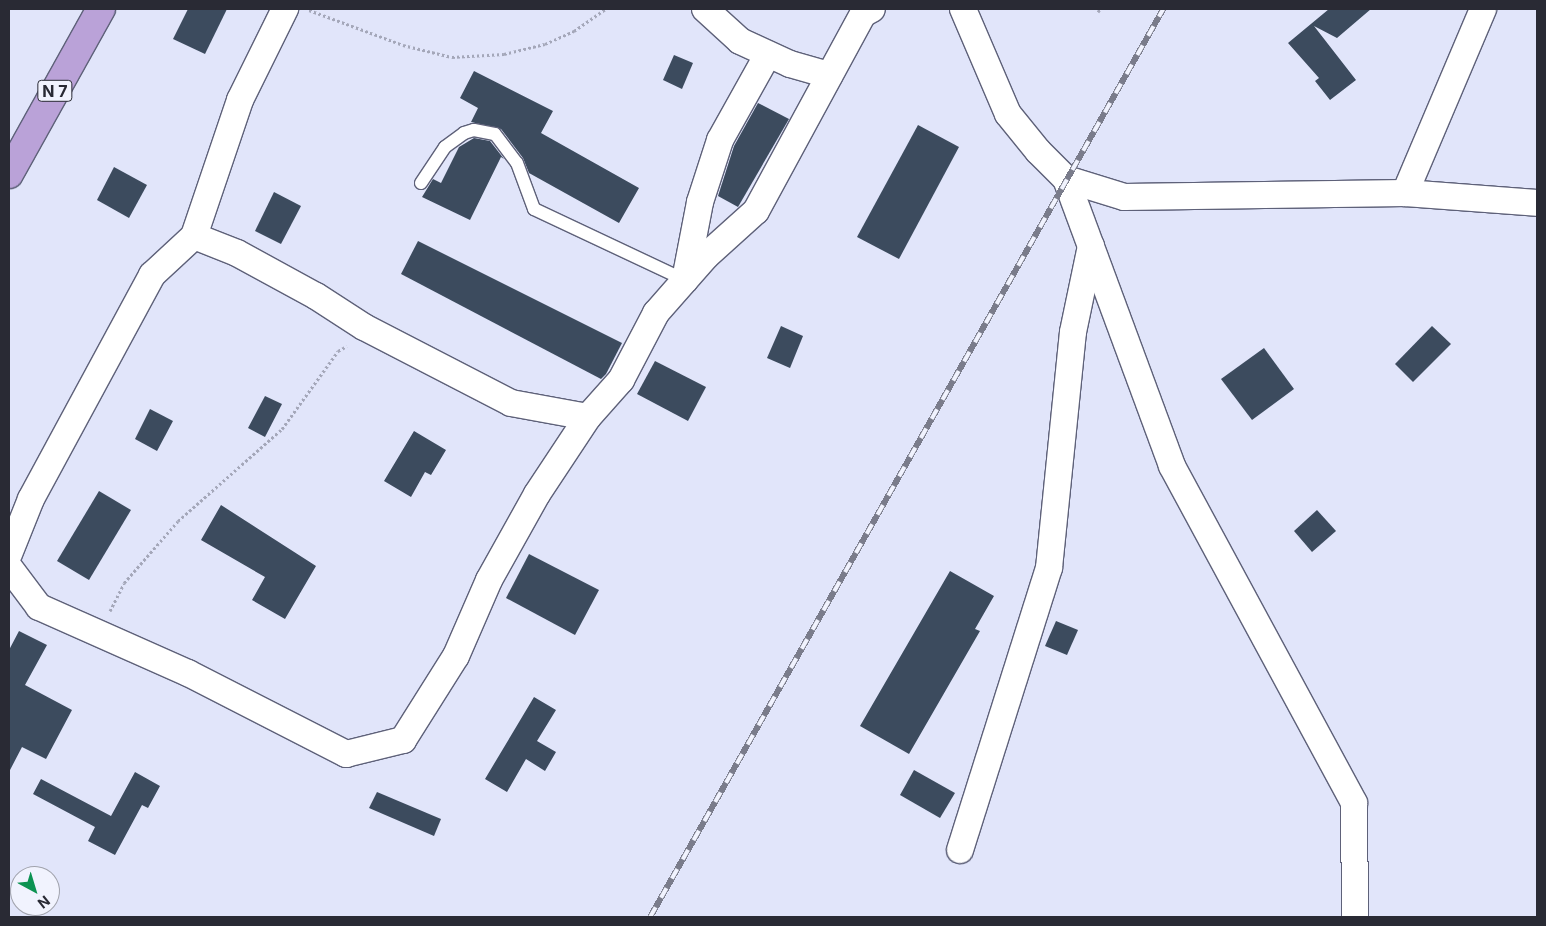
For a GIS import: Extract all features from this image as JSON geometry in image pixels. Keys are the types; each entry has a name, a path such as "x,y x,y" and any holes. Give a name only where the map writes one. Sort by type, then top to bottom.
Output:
{"highway":[{"name":"N 7","path":"9,174 101,9"}],"street":[{"path":"9,554 31,499 152,275 194,236 240,100 285,9"},
{"path":"705,9 740,40 790,64 829,75"},
{"path":"9,566 39,607 188,674 346,754 403,740 456,656 489,580 537,494 588,417 621,380 656,313 685,280 756,211 863,14 872,9"},
{"path":"962,9 1008,114 1038,151 1066,179 1172,466 1354,803 1355,917"},
{"path":"1405,193 1483,9"},
{"path":"685,280 700,202 720,140 768,54"},
{"path":"1066,179 1124,196 1405,193 1537,204"},
{"path":"194,236 237,253 374,332 511,403 588,417"},
{"path":"960,850 1050,568 1073,332 1091,246"}],"lane":[{"path":"421,182 445,147 464,133 474,130 495,134 517,163 534,209 685,280"}],"path":[{"path":"304,9 403,45 452,57 504,54 545,44 574,31 605,9"},
{"path":"99,634 124,582 178,521 282,429 338,350 374,332"}],"building":[{"path":"188,9 227,9 205,54 173,39"},
{"path":"1329,9 1371,9 1337,38 1314,26 1356,80 1330,100 1315,81 1319,78 1288,43"},
{"path":"674,55 693,63 682,89 663,80"},
{"path":"474,71 553,111 541,133 639,188 619,223 529,173 523,158 501,129 471,122 478,108 460,98"},
{"path":"758,103 789,119 738,207 718,196 734,146"},
{"path":"918,125 959,147 899,259 857,237"},
{"path":"474,138 490,141 504,159 501,157 470,220 422,197 433,179 441,183 459,147"},
{"path":"114,167 147,185 129,218 97,200"},
{"path":"274,192 301,206 281,244 255,231"},
{"path":"418,241 622,343 606,374 601,379 401,274"},
{"path":"781,326 803,336 790,368 767,358"},
{"path":"1432,326 1451,344 1413,382 1395,364"},
{"path":"1264,348 1294,389 1252,420 1221,379"},
{"path":"655,361 706,387 688,421 637,394"},
{"path":"265,396 282,404 265,437 248,428"},
{"path":"150,409 173,421 157,451 135,439"},
{"path":"414,431 446,450 431,475 425,472 411,497 384,481"},
{"path":"99,491 131,510 89,580 57,561"},
{"path":"221,505 316,566 285,619 252,600 265,577 201,540"},
{"path":"1317,510 1336,531 1312,552 1294,531"},
{"path":"529,554 599,590 575,635 506,598"},
{"path":"950,571 994,596 975,629 980,631 909,754 860,726"},
{"path":"1056,621 1078,630 1067,655 1045,646"},
{"path":"19,631 47,645 25,685 72,710 46,759 22,747 9,772 9,650"},
{"path":"534,697 556,710 537,741 556,752 545,771 526,759 507,792 485,779"},
{"path":"914,770 955,793 940,818 900,795"},
{"path":"135,772 160,786 148,808 142,805 115,855 88,841 95,827 33,794 41,779 111,816"},
{"path":"377,792 441,819 434,836 369,808"}],"railway":[{"path":"650,917 1163,9"}]}
